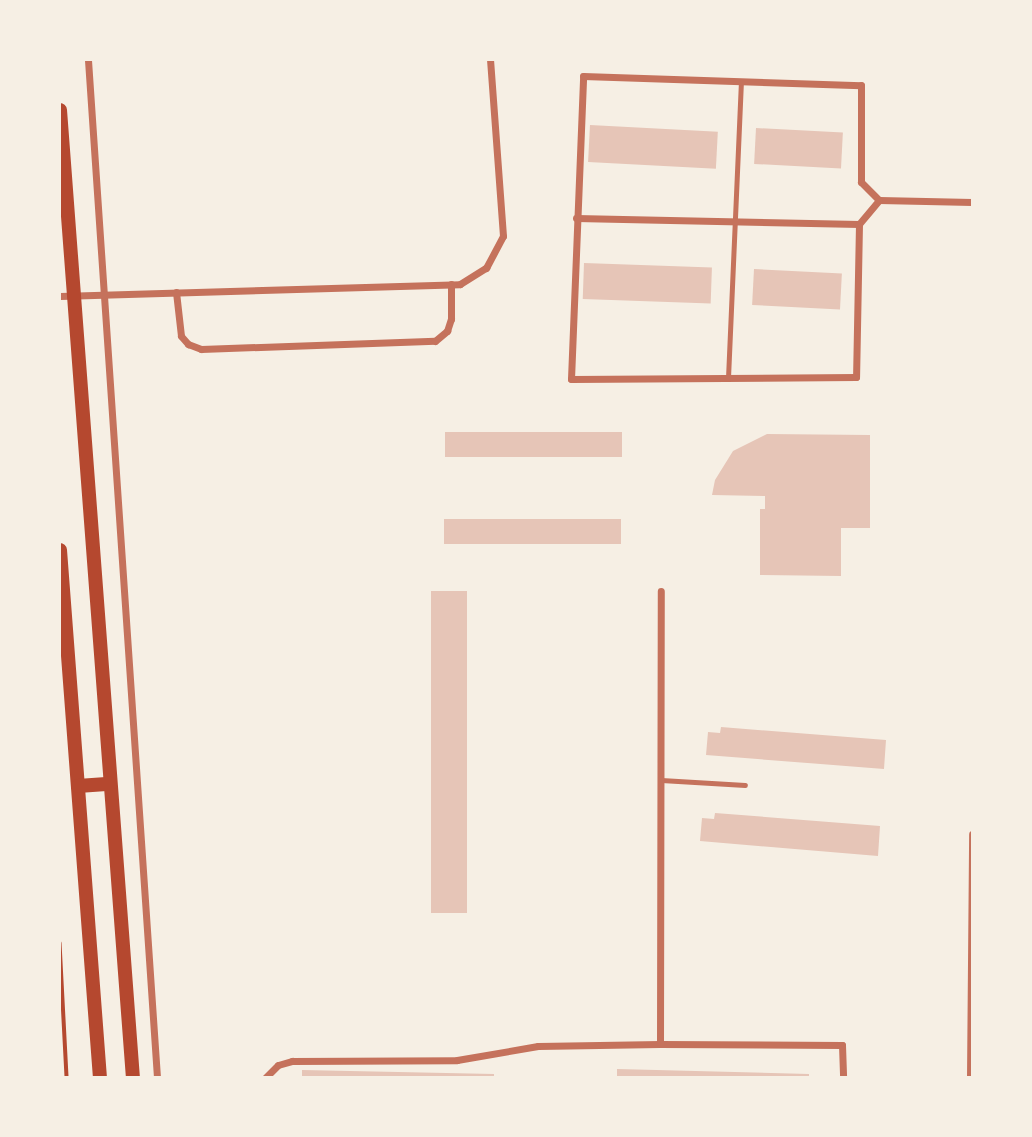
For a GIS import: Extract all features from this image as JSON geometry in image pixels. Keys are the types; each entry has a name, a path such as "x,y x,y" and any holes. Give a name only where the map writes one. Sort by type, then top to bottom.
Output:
{"main road":[{"path":"60,110 66,296 110,784 133,1077"},
{"path":"60,550 100,1077"},
{"path":"78,786 110,784"}],"street":[{"path":"88,60 158,1077"},
{"path":"66,296 460,284 486,268 503,236 490,60"},
{"path":"879,200 859,224 856,377 571,379 583,76 861,85 861,182 879,200 972,202"},
{"path":"576,218 859,224"},
{"path":"176,292 181,336 188,344 201,349 435,341 447,331 451,319 452,284"},
{"path":"660,1044 662,590"},
{"path":"970,1077 972,834"},
{"path":"265,1077 278,1065 292,1061 457,1060 538,1046 660,1044 842,1045 843,1077"}],"lane":[{"path":"728,378 741,81"},
{"path":"661,780 745,785"}],"path":[{"path":"60,943 67,1077"}],"building":[{"path":"590,125 718,132 716,169 588,162"},
{"path":"756,128 843,133 841,169 754,164"},
{"path":"584,263 712,267 711,303 583,299"},
{"path":"754,269 842,274 840,310 752,305"},
{"path":"445,432 622,432 622,457 445,457"},
{"path":"767,434 870,435 870,528 841,528 841,576 760,575 760,509 765,509 765,496 712,495 715,480 733,451"},
{"path":"444,519 621,519 621,544 444,544"},
{"path":"431,591 467,591 467,913 431,913"},
{"path":"721,727 886,740 884,769 706,755 708,732 720,733"},
{"path":"715,813 880,826 878,856 700,841 702,818 714,819"},
{"path":"617,1069 809,1074 809,1078 617,1078"},
{"path":"302,1070 494,1074 494,1078 302,1078"}]}
